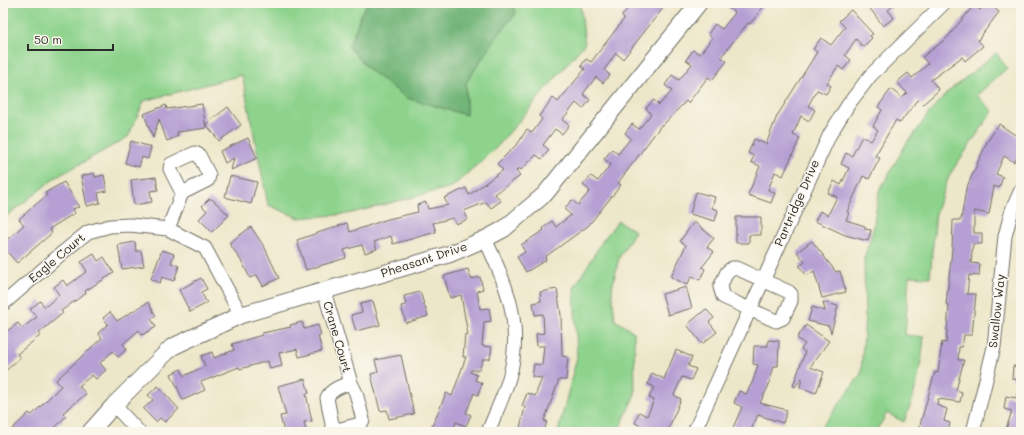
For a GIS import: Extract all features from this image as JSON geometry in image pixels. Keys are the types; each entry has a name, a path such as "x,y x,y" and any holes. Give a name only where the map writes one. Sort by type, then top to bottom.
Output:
{"street":[{"name":"Pheasant Drive","path":"90,432 114,405 172,347 241,315 450,254 484,239 513,222 545,194 699,3"},
{"name":"Partridge Drive","path":"694,432 822,149 848,105 882,62 944,3"},
{"name":"Swallow Way","path":"972,432 994,347 1005,236 1012,210 1021,190"},
{"path":"168,229 182,193"},
{"name":"Eagle Court","path":"3,304 88,232 117,226 168,229 205,248 241,315"},
{"path":"484,239 508,291 514,331 513,356 509,378 488,432"},
{"path":"732,268 736,268 763,279 791,294 791,301 783,318 776,320 723,297 720,287 727,272 732,268"},
{"name":"Crane Court","path":"324,291 351,383"},
{"path":"114,405 139,432"}],"green space":[{"path":"3,3 368,3 362,12 349,47 368,69 407,98 466,115 466,83 492,43 516,13 512,3 580,3 585,43 498,146 452,187 348,214 299,218 268,205 242,75 144,101 128,137 55,178 3,219"},
{"path":"368,3 512,3 516,13 492,43 466,83 466,115 407,98 368,69 349,47 362,12"},
{"path":"996,53 1007,68 977,95 993,111 950,174 936,211 930,277 909,276 905,335 924,337 917,380 912,401 904,422 887,413 876,432 816,432 828,419 861,374 865,316 864,259 873,230 879,191 909,139 911,139 929,113 949,91"},
{"path":"618,221 635,231 619,258 612,288 615,320 634,332 635,394 618,432 558,432 577,357 574,288 603,240"}],"building":[{"path":"632,3 667,3 623,59 616,53 604,70 610,75 603,83 596,77 583,94 590,100 583,109 576,103 562,120 569,125 562,134 555,129 543,145 549,150 542,159 536,155 521,170 519,168 516,171 520,176 495,194 501,201 491,208 486,202 464,211 468,219 456,224 453,218 433,223 436,232 393,244 391,236 374,242 377,249 365,253 362,245 344,250 346,258 306,270 297,240 347,223 350,232 388,219 418,212 417,205 426,202 428,209 448,205 444,198 466,188 469,195 503,170 497,164 519,142 527,129 532,133 542,119 539,116 553,98 558,102 585,69 581,66 586,59 591,62 624,19 622,16"},
{"path":"722,3 758,3 763,7 721,57 727,61 712,80 708,77 688,103 686,101 663,125 662,124 618,183 621,185 588,226 545,257 546,260 526,272 517,257 525,252 521,245 544,230 543,228 552,221 556,227 571,215 564,209 572,200 578,205 590,191 583,185 591,176 598,181 611,164 604,159 612,149 618,154 631,138 625,133 632,124 639,129 651,114 646,108 654,100 659,105 672,91 665,85 672,75 679,80 692,64 686,60 693,50 700,54 712,38 708,34 715,24 722,29 735,13"},
{"path":"866,3 897,3 888,10 894,18 883,26"},
{"path":"985,3 988,3 999,12 978,40 983,46 965,61 962,57 931,80 939,90 922,105 917,100 900,123 896,120 875,156 880,158 869,179 863,176 847,212 849,213 846,220 865,226 865,229 871,230 868,241 845,235 815,221 820,211 828,215 837,197 828,193 834,181 841,185 849,168 841,164 846,153 852,156 862,136 871,141 878,130 873,126 882,110 878,107 891,89 902,98 907,93 897,82 908,73 912,78 928,64 922,57 946,39 974,5 980,10"},
{"path":"851,10 873,34 870,36 872,38 863,47 856,39 845,55 851,60 843,70 838,66 827,83 831,86 826,94 817,90 808,106 815,110 809,121 801,116 793,135 800,138 783,176 775,172 768,190 775,193 771,203 748,195 760,166 751,162 754,156 748,153 754,139 766,144 777,116 817,52 813,49 821,38 831,45 845,27 839,21"},
{"path":"202,104 206,128 177,132 178,136 167,141 159,119 153,138 144,114 166,105 167,109"},
{"path":"228,107 241,125 219,141 206,124"},
{"path":"999,124 1021,139 1021,152 1014,162 1004,156 996,174 1003,177 999,188 994,186 989,214 974,211 974,233 982,233 982,244 973,244 971,263 980,264 979,276 969,275 967,294 976,294 972,335 964,335 962,347 959,347 958,360 964,360 956,390 962,392 960,402 938,399 937,405 947,409 944,421 950,423 948,432 918,432 935,372 938,373 942,342 946,343 949,305 946,304 952,250 953,220 961,220 966,189 987,142"},
{"path":"248,138 257,158 231,170 234,158 225,163 220,151"},
{"path":"131,141 151,147 148,159 142,157 139,167 125,163"},
{"path":"94,173 95,177 104,175 107,191 98,193 100,203 87,206 81,176"},
{"path":"230,176 257,182 251,204 225,197"},
{"path":"156,177 158,190 150,191 152,202 134,205 131,180"},
{"path":"64,182 79,207 72,209 75,213 49,229 52,233 17,263 3,247 3,243 24,225 19,219 47,195 45,193"},
{"path":"696,192 715,197 712,208 718,210 715,221 690,214"},
{"path":"209,199 212,199 229,215 212,232 199,219 207,211 202,206"},
{"path":"736,217 761,217 761,235 749,235 749,243 736,243"},
{"path":"694,222 714,238 707,247 714,252 702,267 705,269 700,280 692,276 687,285 671,277 686,245 680,241"},
{"path":"251,227 265,248 279,278 263,286 257,275 250,278 242,262 229,243"},
{"path":"812,241 836,272 840,271 846,292 822,298 814,271 807,276 799,266 805,262 797,252"},
{"path":"135,242 136,251 141,251 144,266 122,269 118,245"},
{"path":"162,250 174,254 171,263 179,266 174,281 162,277 160,283 151,279"},
{"path":"94,254 98,261 104,257 114,273 85,291 86,293 61,311 63,313 39,333 41,335 17,354 20,358 3,373 3,334 18,323 22,328 37,317 30,309 40,301 45,307 59,295 54,287 63,280 67,286 87,271 81,262"},
{"path":"468,269 471,279 480,277 483,289 477,291 480,309 489,308 491,321 484,322 482,346 492,347 490,359 483,359 479,370 471,370 470,372 477,375 475,380 482,383 478,395 474,393 466,413 471,415 466,426 456,422 453,432 430,432 446,393 452,396 466,357 463,357 465,334 468,335 461,295 450,298 444,276"},
{"path":"201,278 207,289 201,292 207,303 190,312 179,290"},
{"path":"686,287 692,308 668,315 662,294"},
{"path":"557,289 561,315 562,356 568,357 566,380 559,380 544,421 547,421 544,432 519,432 525,407 522,406 527,393 535,396 542,378 532,377 534,364 542,365 544,346 537,346 536,334 544,333 543,314 535,315 533,303 541,301 540,292"},
{"path":"420,292 428,316 406,323 401,306 406,305 404,296"},
{"path":"373,301 380,325 356,331 351,315 362,312 360,304"},
{"path":"148,302 156,316 151,319 156,327 142,335 139,330 123,344 127,349 118,357 113,351 100,363 106,370 96,379 92,375 79,386 86,394 63,413 66,416 51,432 9,432 29,413 32,415 61,386 56,380 102,338 98,333 108,324 103,318 110,312 117,321"},
{"path":"823,302 838,306 831,333 829,326 808,321 812,307 825,311"},
{"path":"706,309 714,318 709,322 717,332 702,344 687,325"},
{"path":"302,322 304,329 318,325 321,335 318,336 322,351 299,357 297,349 279,353 282,366 270,369 268,361 240,369 239,367 201,382 205,390 183,400 171,374 181,369 184,376 205,366 201,356 212,352 214,358 234,350 232,344 262,335 262,333 291,327 290,325"},
{"path":"806,325 829,341 810,367 824,372 816,393 800,387 802,378 795,387 793,386 805,352 801,349 805,344 797,338"},
{"path":"768,340 779,341 778,366 774,366 768,387 760,403 787,410 783,423 758,415 750,432 731,432 742,407 734,403 739,391 746,394 753,381 758,365 753,364 754,346 768,346"},
{"path":"676,350 692,357 688,366 696,369 691,380 682,377 674,395 681,399 667,432 654,432 635,423 639,412 647,416 654,400 649,398 654,387 648,384 652,373 664,379"},
{"path":"401,355 414,414 389,419 387,410 380,411 371,374 378,372 375,360"},
{"path":"1013,366 1021,367 1021,380 1012,379"},
{"path":"305,379 309,393 306,394 312,421 304,422 306,432 284,432 280,416 286,415 278,386"},
{"path":"158,386 179,409 165,422 160,418 156,422 143,409 153,400 148,395"},
{"path":"1019,388 1021,389 1021,432 1005,432 1012,411 1004,409 1006,396 1016,398"}]}
